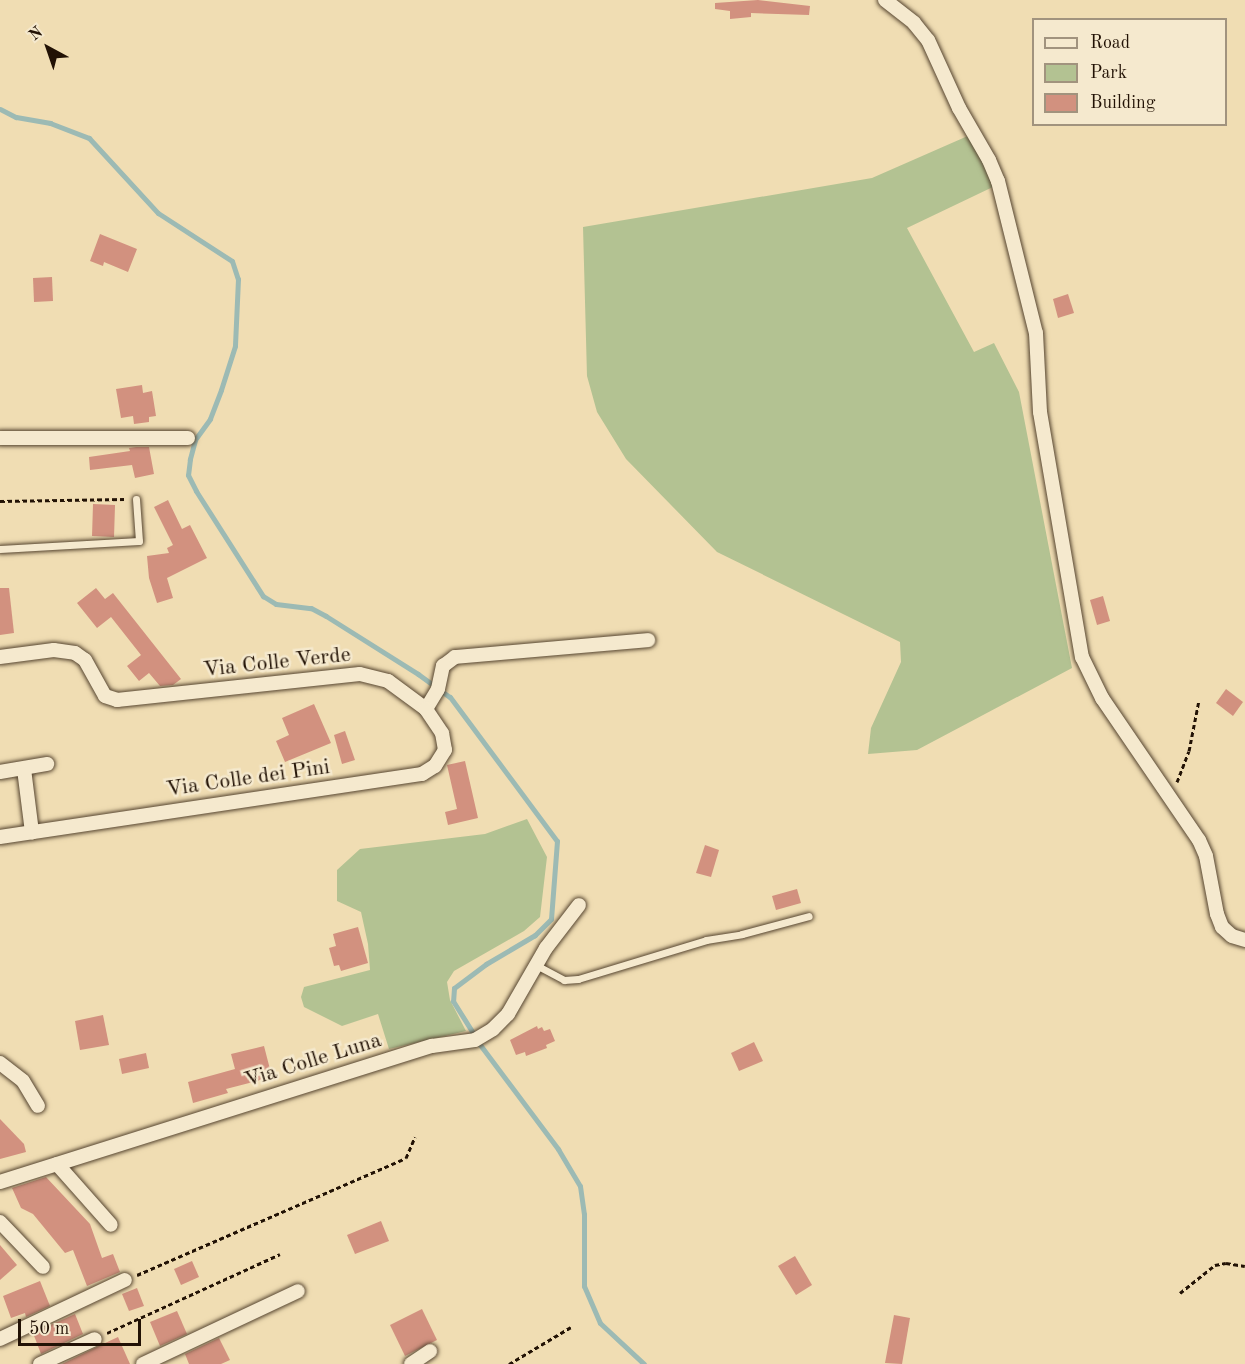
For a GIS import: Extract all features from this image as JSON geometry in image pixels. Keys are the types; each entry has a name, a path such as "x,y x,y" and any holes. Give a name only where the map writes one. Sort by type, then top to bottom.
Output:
{"street":[{"path":"885,0 914,23 928,40 955,100 989,160 998,181 1036,333 1040,412 1082,657 1102,698 1172,797 1203,848 1219,921 1232,936 1245,940"},
{"path":"0,438 188,438"},
{"path":"426,708 435,695 446,663 459,656 648,640"},
{"name":"Via Colle Verde","path":"0,657 54,650 75,653 85,660 100,691 105,696 117,700 360,674 382,678 426,708"},
{"name":"Via Colle dei Pini","path":"0,837 422,774 435,766 445,750 442,733 426,708"},
{"path":"0,772 47,764"},
{"path":"24,768 32,832"},
{"name":"Via Colle Luna","path":"0,1182 432,1046 475,1040 505,1018 536,965 579,904"},
{"path":"0,1063 23,1081 38,1106"},
{"path":"57,1164 111,1225"},
{"path":"0,1222 43,1267"},
{"path":"0,1339 125,1280"},
{"path":"144,1364 298,1291"},
{"path":"40,1364 95,1339"},
{"path":"411,1364 430,1351"}],"lane":[{"path":"0,549 140,541 136,499"},
{"path":"536,965 564,980 578,979 706,940 742,934 809,916"}],"path":[{"path":"0,501 136,499"},
{"path":"1172,797 1189,751 1200,700"},
{"path":"125,1280 406,1158 415,1137"},
{"path":"95,1339 280,1254"},
{"path":"1180,1293 1215,1265 1226,1263 1245,1266"},
{"path":"509,1364 571,1327"}],"green space":[{"path":"970,135 997,185 907,228 974,352 994,343 1019,392 1072,668 917,750 868,754 871,728 901,662 900,642 717,552 626,459 597,412 587,376 583,227 872,178"},
{"path":"527,819 547,857 540,917 524,931 454,971 447,982 450,1000 466,1031 389,1049 378,1014 342,1026 304,1007 301,997 304,987 370,970 368,944 361,912 337,901 337,870 360,849 485,834"}],"building":[{"path":"758,0 810,6 809,15 751,13 751,17 730,19 730,11 715,9 715,3"},
{"path":"100,234 137,249 128,272 104,262 103,266 90,261"},
{"path":"52,277 53,301 34,302 33,278"},
{"path":"1068,294 1074,313 1058,318 1053,299"},
{"path":"142,385 143,393 152,391 156,416 149,417 149,422 134,424 133,416 121,418 116,389"},
{"path":"149,447 154,474 135,478 132,465 90,470 89,457 130,451 129,448"},
{"path":"168,500 182,529 190,525 207,558 167,578 173,598 157,603 149,578 147,556 169,553 167,548 173,545 154,507"},
{"path":"93,504 115,505 114,537 92,536"},
{"path":"0,588 9,588 14,633 0,635"},
{"path":"96,588 105,599 113,593 181,679 173,685 160,686 149,673 139,681 127,666 141,655 111,617 97,628 77,603"},
{"path":"1103,596 1110,621 1097,625 1090,600"},
{"path":"1226,689 1243,702 1233,716 1216,703"},
{"path":"314,704 331,743 285,762 276,741 289,735 282,718"},
{"path":"345,731 355,760 342,764 334,735"},
{"path":"465,761 478,818 448,825 445,812 457,809 447,765"},
{"path":"705,845 719,850 711,877 696,873"},
{"path":"797,889 801,903 776,910 772,896"},
{"path":"358,927 368,963 341,971 339,965 334,966 329,948 336,946 333,934"},
{"path":"103,1015 109,1045 80,1050 75,1021"},
{"path":"537,1026 538,1029 542,1027 544,1031 550,1029 555,1041 546,1045 547,1048 526,1056 525,1052 516,1055 510,1040"},
{"path":"754,1042 763,1061 739,1071 731,1053"},
{"path":"264,1046 272,1077 226,1089 228,1093 193,1103 188,1082 235,1069 231,1054"},
{"path":"146,1053 149,1068 122,1074 119,1059"},
{"path":"0,1119 24,1144 26,1152 0,1159"},
{"path":"46,1177 90,1224 102,1258 113,1254 120,1272 87,1286 73,1250 65,1253 33,1214 21,1208 12,1188"},
{"path":"381,1221 389,1241 355,1254 347,1235"},
{"path":"0,1245 17,1265 0,1280"},
{"path":"795,1256 812,1285 796,1295 778,1266"},
{"path":"192,1261 199,1277 181,1285 174,1269"},
{"path":"40,1281 50,1306 26,1317 25,1313 11,1318 3,1296"},
{"path":"137,1288 144,1306 129,1311 122,1294"},
{"path":"422,1309 437,1340 405,1356 390,1325"},
{"path":"177,1311 187,1334 160,1346 150,1322"},
{"path":"75,1314 83,1334 41,1354 33,1333"},
{"path":"894,1315 910,1318 902,1364 885,1363"},
{"path":"118,1337 130,1364 62,1364 103,1344"},
{"path":"219,1338 230,1360 221,1364 189,1364 185,1354"}],"waterway":[{"path":"0,109 16,117 50,123 89,138 158,213 232,261 238,279 235,346 210,419 195,440 188,475 196,491 263,596 276,604 311,608 326,616 450,697 557,841 551,919 535,935 486,964 454,988 453,1001 474,1035"},
{"path":"478,1042 558,1149 580,1186 584,1214 584,1286 600,1323 644,1364"}]}
